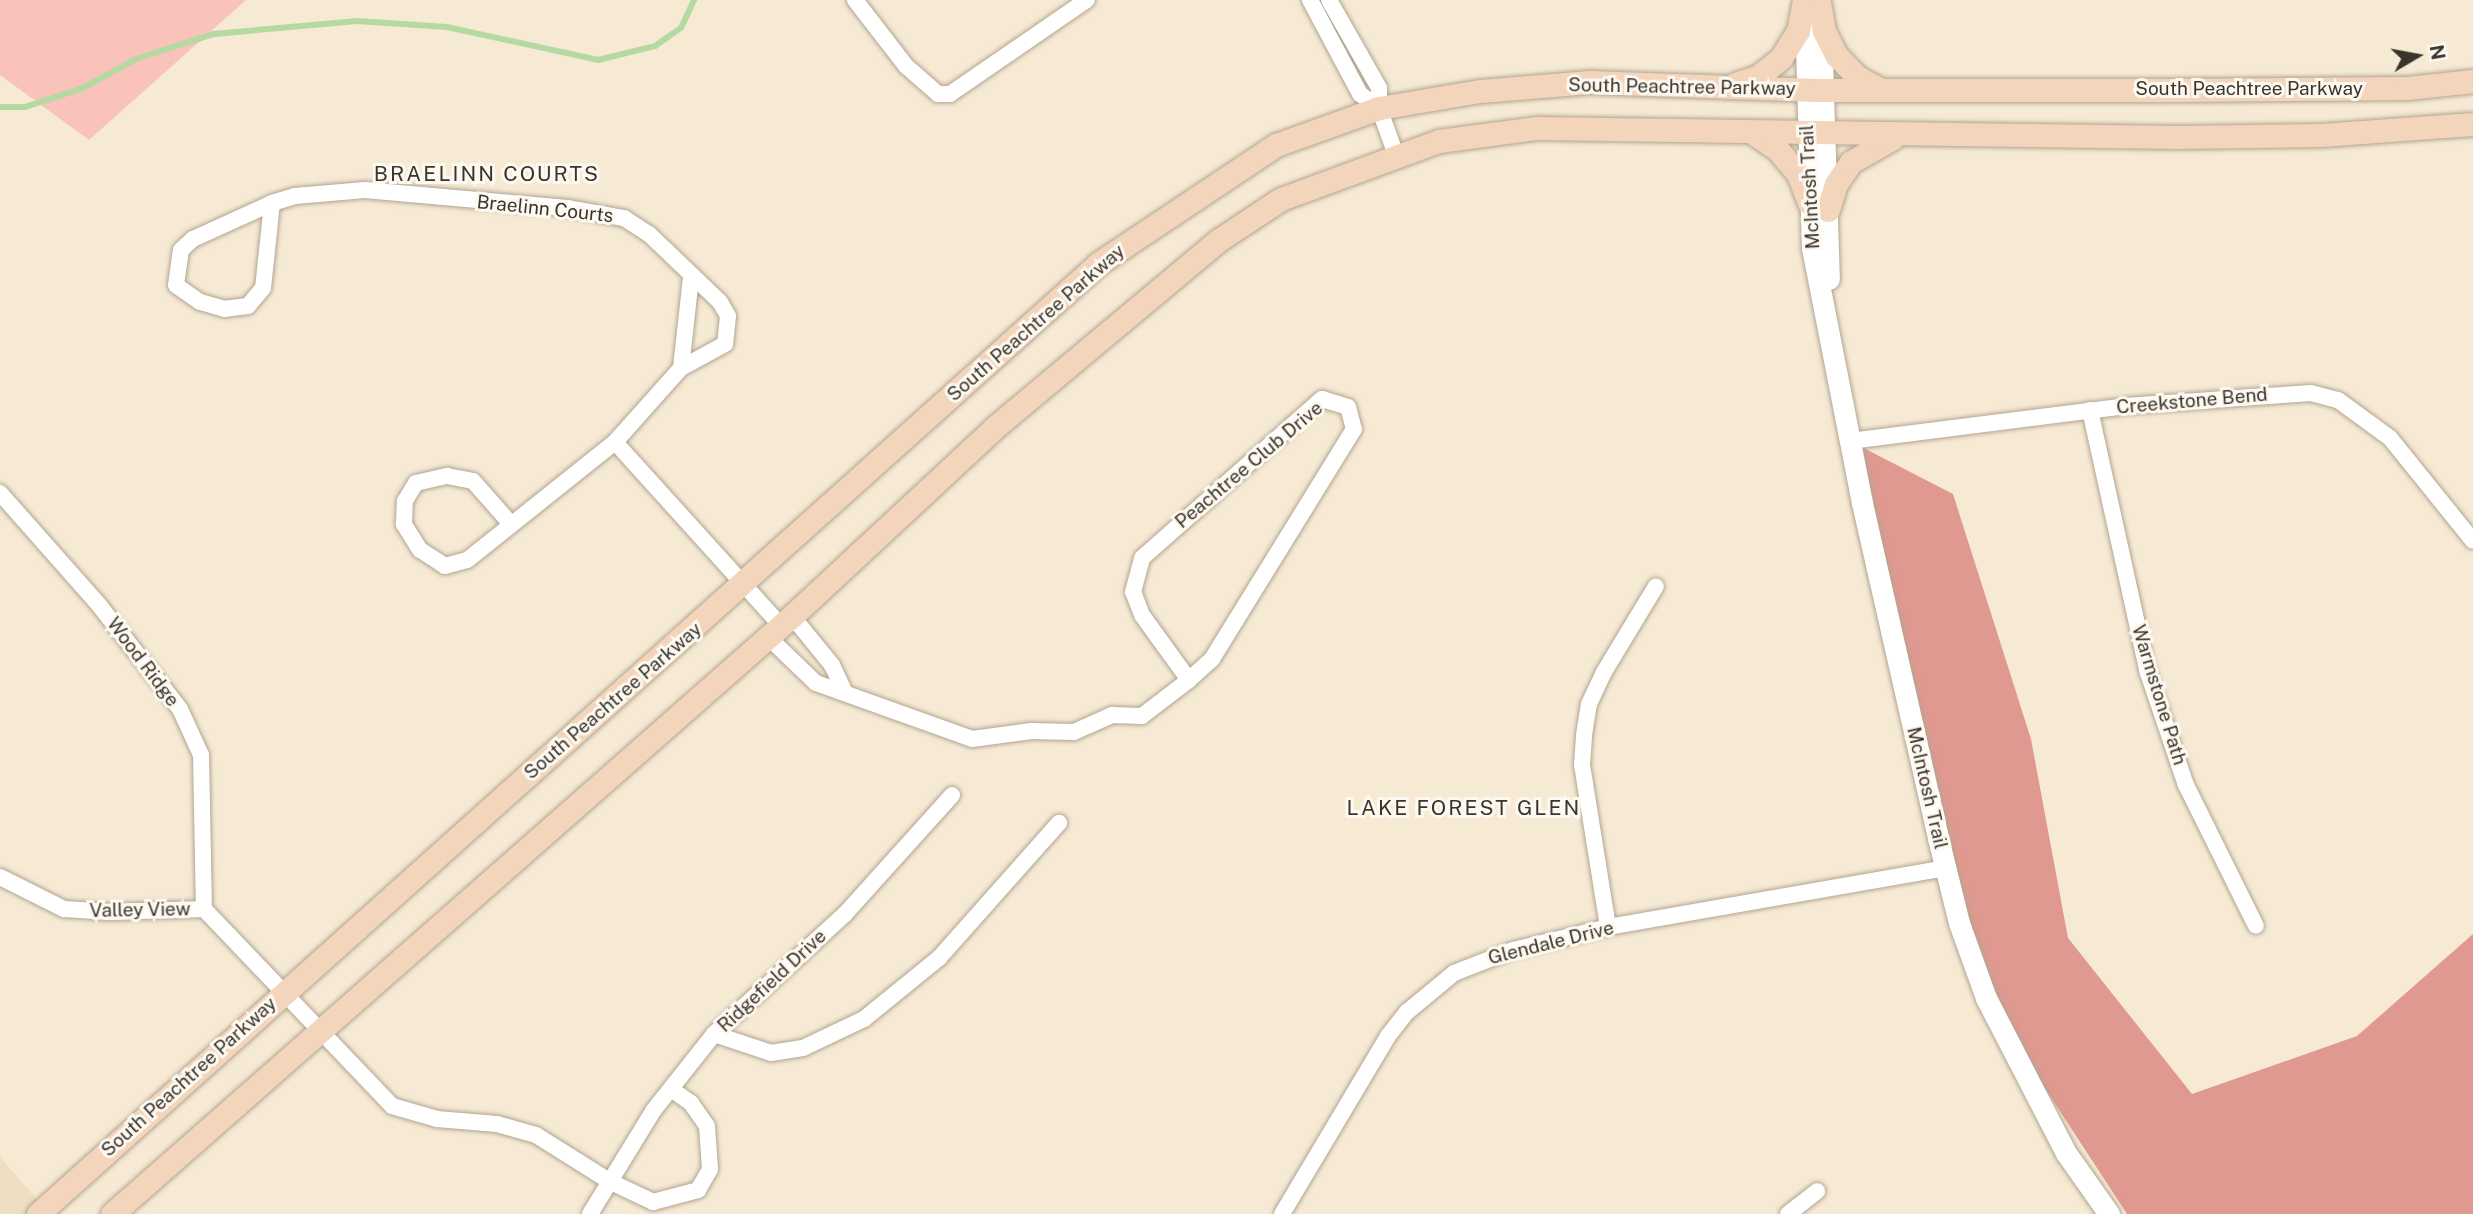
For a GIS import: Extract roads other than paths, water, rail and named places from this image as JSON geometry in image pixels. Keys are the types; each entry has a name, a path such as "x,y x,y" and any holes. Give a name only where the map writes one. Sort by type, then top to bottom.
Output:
{"main road":[{"path":"1727,86 1757,77 1781,58 1798,32 1811,1"},
{"path":"1811,1 1837,56 1857,77 1882,90"},
{"name":"South Peachtree Parkway","path":"38,1214 284,991 743,585 1099,262 1276,145 1379,108 1480,91 1590,82 1882,90 2407,88 2473,80"},
{"path":"112,1214 780,626 994,428 1219,240 1281,199 1439,141 1537,128 1898,136 2322,135 2473,124"},
{"path":"1753,133 1779,150 1818,206 1851,162 1872,146 1898,136"}],"street":[{"path":"855,0 906,66 938,94 950,94 1087,0"},
{"path":"1310,0 1360,94 1379,108"},
{"path":"1329,0 1379,88 1379,108 1396,155"},
{"name":"McIntosh Trail","path":"1811,1 1818,206 1812,248 1850,441 1945,868 1986,998 2066,1153 2109,1214"},
{"name":"Braelinn Courts","path":"272,203 263,288 248,306 225,309 200,302 176,285 181,250 193,239 272,203 295,196 365,190 596,211 624,218 649,234 720,302 729,332 717,350 681,368 615,442 510,523 467,560 444,566 420,550 404,524 405,501 416,483 447,476 473,481 510,523"},
{"path":"681,368 691,277"},
{"name":"Creekstone Bend","path":"1850,441 2090,410 2311,393 2339,400 2390,438 2473,541"},
{"name":"Peachtree Club Drive","path":"780,626 816,683 972,739 1031,731 1074,732 1112,715 1142,716 1189,680 1212,659 1354,429 1348,407 1322,399 1142,558 1133,592 1142,615 1189,680"},
{"name":"Warmstone Path","path":"2090,410 2148,673 2186,785 2256,926"},
{"path":"615,442 780,626 832,665 844,691"},
{"name":"Wood Ridge","path":"0,493 99,605 180,709 201,755 204,909"},
{"path":"1608,927 1582,765 1584,735 1590,704 1604,672 1656,586"},
{"name":"Ridgefield Drive","path":"590,1214 671,1088 714,1034 845,914 952,795"},
{"path":"714,1034 771,1053 803,1048 864,1019 939,958 1059,823"},
{"name":"Glendale Drive","path":"1282,1214 1388,1036 1429,991 1482,960 1608,927 1945,868"},
{"name":"Valley View","path":"0,877 64,909 204,909"},
{"path":"204,909 338,1045 392,1105 437,1119 497,1124 536,1135 609,1181 653,1202 698,1190 710,1169 707,1126 691,1103 671,1088"},
{"path":"1788,1214 1817,1191"}],"waterway":[{"path":"0,107 25,107 83,88 136,59 214,34 357,21 447,27 598,60 655,46 681,28 694,0"}],"district":[{"name":"BRAELINN COURTS","path":"487,174"},
{"name":"LAKE FOREST GLEN","path":"1464,808"}]}
